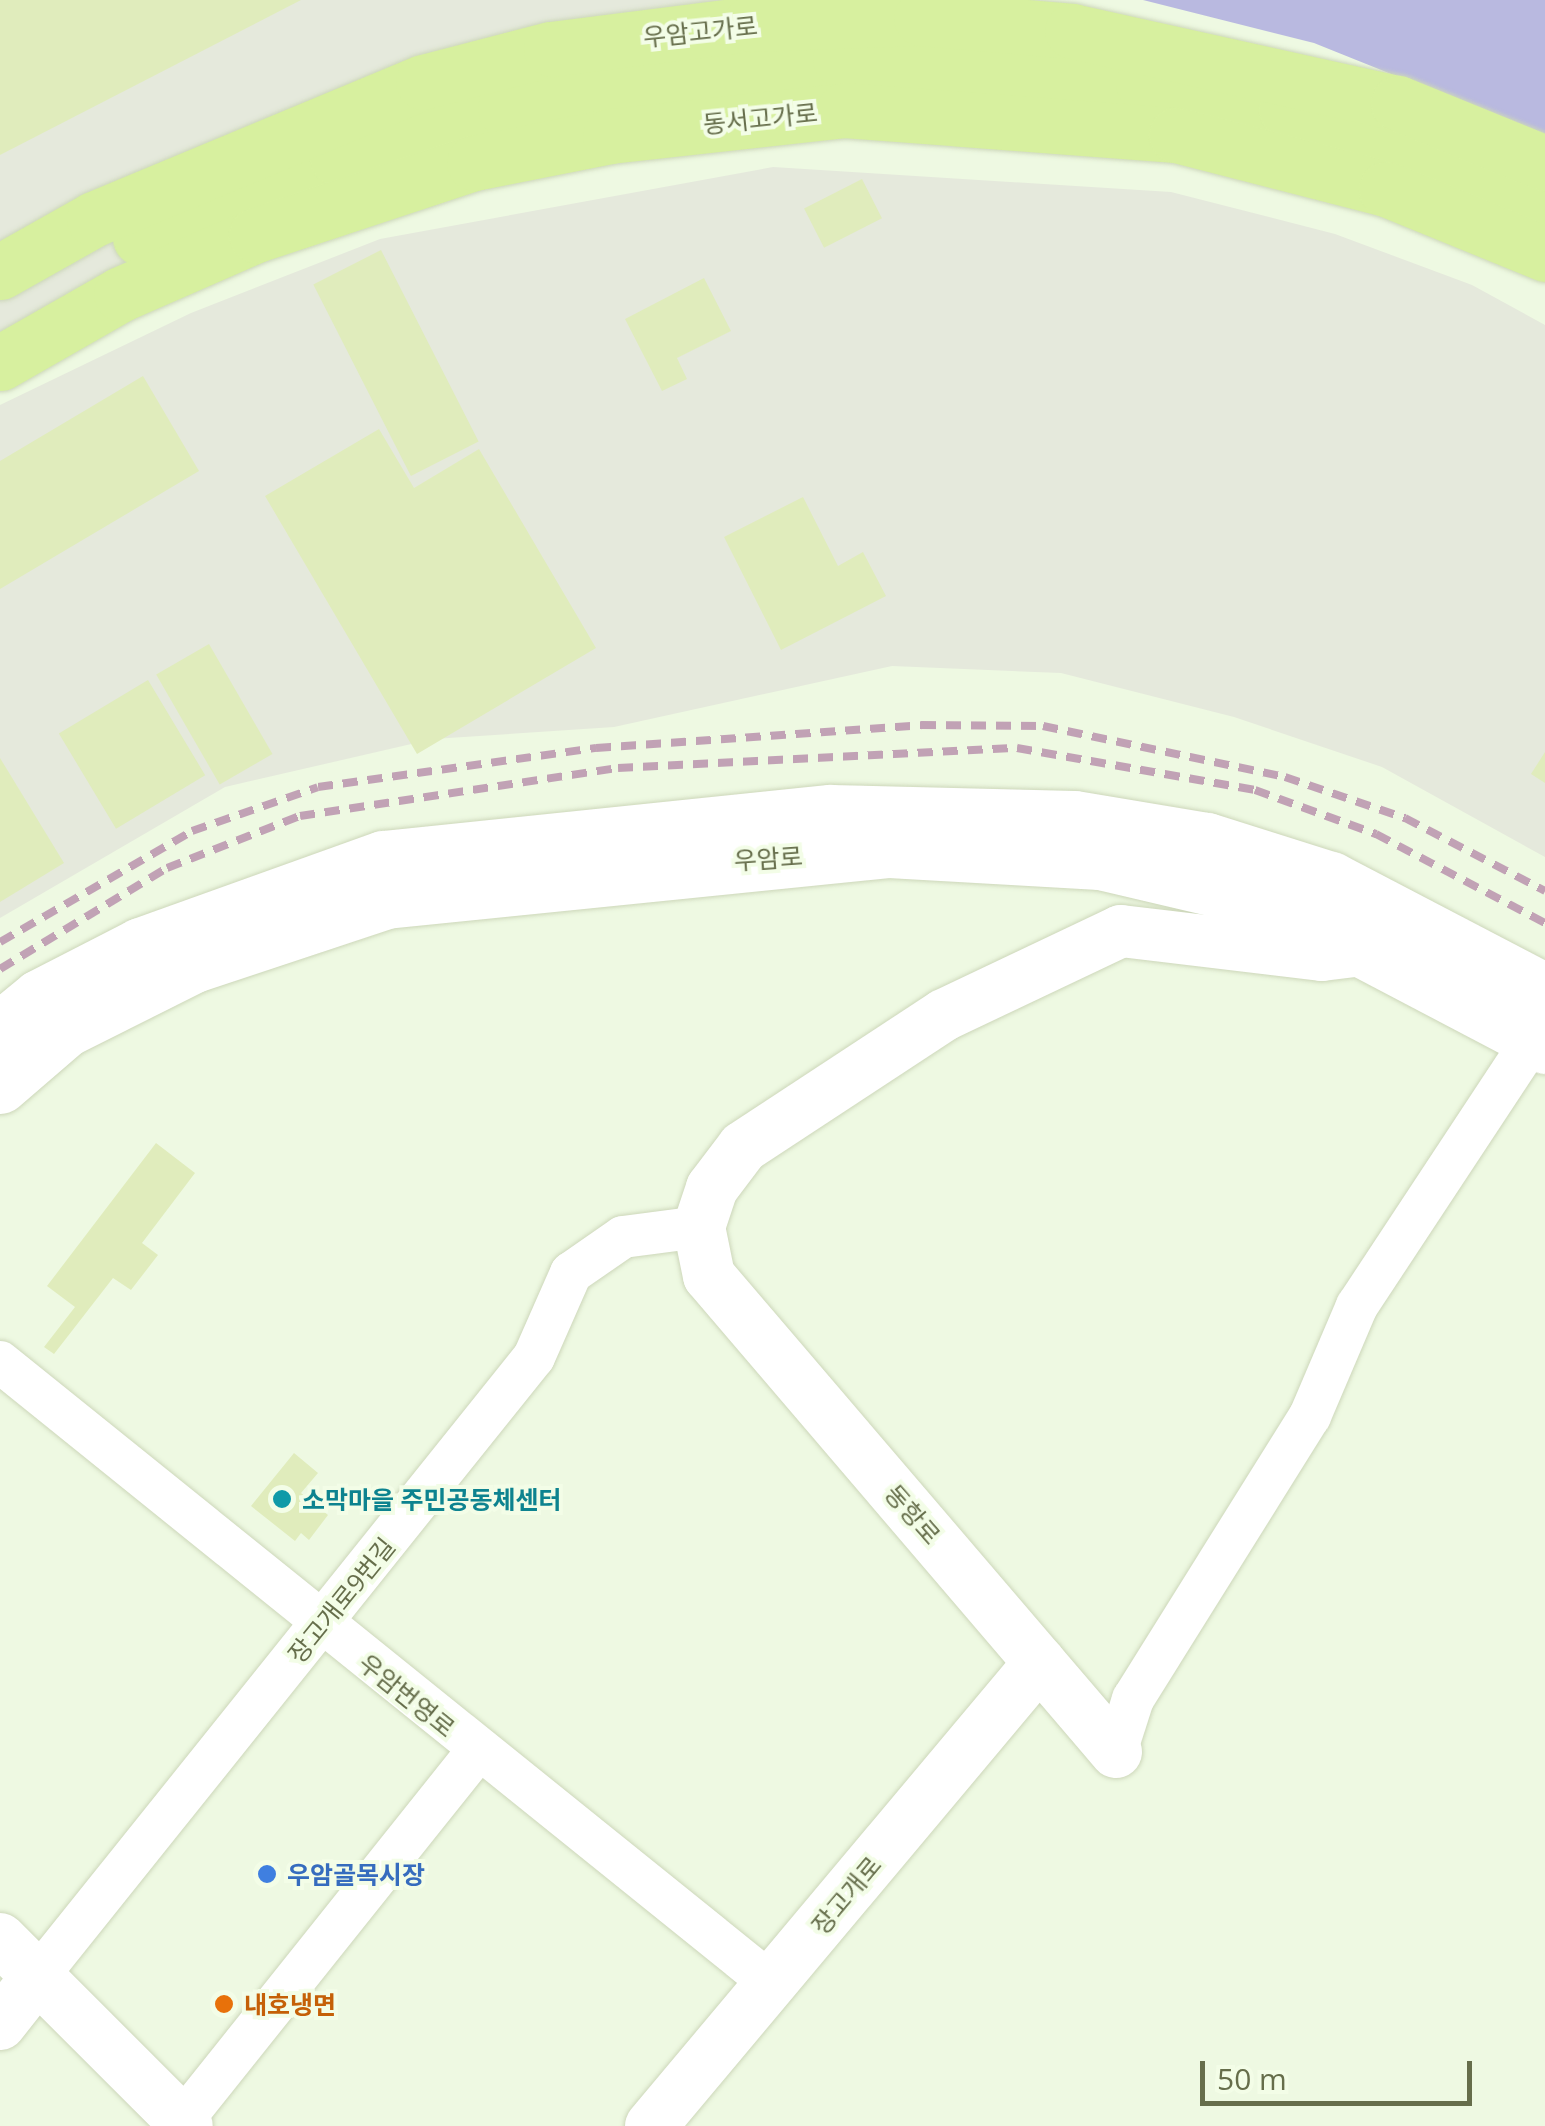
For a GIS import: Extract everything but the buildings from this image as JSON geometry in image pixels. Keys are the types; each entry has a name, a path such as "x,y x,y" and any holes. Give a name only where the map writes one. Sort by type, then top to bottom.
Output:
{"highway":[{"name":"우암고가로","path":"0,272 94,219 424,82 550,49 750,24 921,18 1072,31 1398,103 1545,164"},
{"name":"동서고가로","path":"0,308 99,255 394,140 649,83 840,59 1143,82 1286,109 1545,205"},
{"name":"동서고가로","path":"0,363 122,294 256,234 474,163 666,128 844,110 1176,135 1386,189 1545,254"},
{"path":"0,373 384,219 584,167 750,147 984,146 1227,176 1380,222 1545,295"}],"main road":[{"name":"우암로","path":"0,1029 39,997 140,945 383,858 830,812 1074,818 1206,840 1331,879 1542,1024"},
{"name":"우암로","path":"0,1086 66,1029 194,965 386,901 714,862 889,850 1100,862 1270,902 1542,1024"}],"street":[{"path":"699,1227 712,1188 744,1147 944,1015 1121,931 1322,955 1371,948"},
{"name":"동항로","path":"1116,1752 1133,1698 1310,1416 1357,1306 1542,1024"},
{"name":"동항로","path":"699,1227 709,1276 1116,1752"},
{"name":"장고개로9번길","path":"38,1976 534,1357 570,1273 623,1237 699,1227"},
{"name":"우암번영로","path":"0,1362 477,1752 772,1984"},
{"name":"장고개로","path":"651,2126 1040,1662"},
{"path":"0,1939 184,2123 477,1752"},
{"path":"0,2024 38,1976"}],"shaded area":[{"path":"0,0 926,0 418,122 0,357"},
{"path":"773,167 1171,192 1335,234 1472,285 1545,325 1545,857 1382,767 1234,717 1061,673 892,666 614,727 433,739 225,787 0,918 0,405 191,313 380,239"}],"water":[{"path":"1143,0 1545,0 1545,136 1314,43"}],"railway":[{"path":"0,942 192,831 318,787 596,748 921,725 1043,726 1285,777 1405,818 1545,891"},
{"path":"0,969 167,868 300,816 618,768 1017,748 1255,790 1376,834 1545,923"}],"place":[{"name":"소막마을 주민공동체센터","path":"282,1499"},
{"name":"우암골목시장","path":"267,1874"},
{"name":"내호냉면","path":"224,2004"}]}
